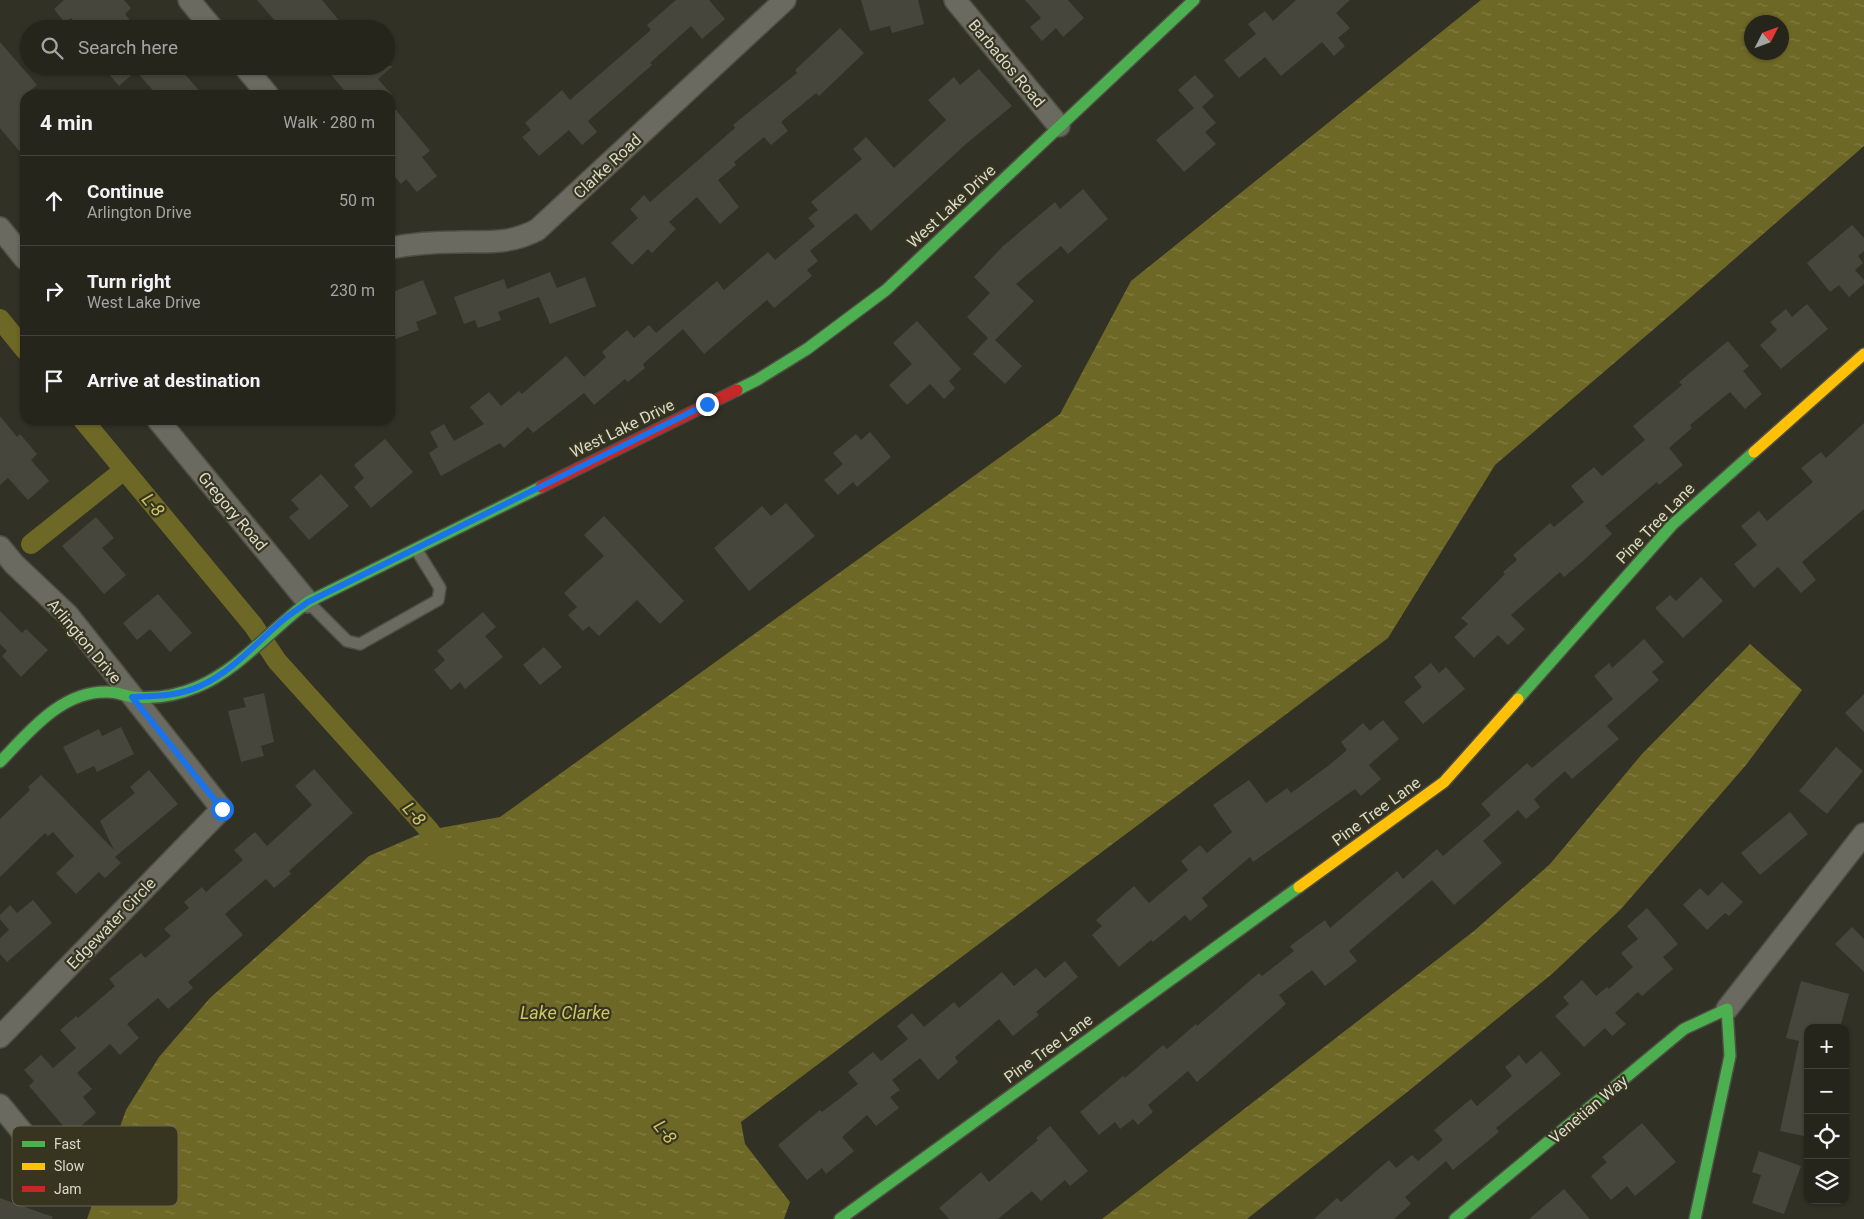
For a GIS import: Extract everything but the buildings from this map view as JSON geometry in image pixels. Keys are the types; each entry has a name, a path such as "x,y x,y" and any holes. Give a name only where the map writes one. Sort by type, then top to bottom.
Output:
{"street":[{"path":"189,0 206,20"},
{"name":"Clarke Road","path":"395,245 498,242 518,238 537,230 548,222 785,0"},
{"name":"Barbados Road","path":"955,0 1059,126"},
{"name":"West Lake Drive","path":"0,762 44,717 66,702 79,697 105,692 132,697 161,696 187,691 212,680 239,660 285,618 308,602 757,380 802,354 845,324 886,290 1194,0"},
{"path":"251,75 264,90"},
{"path":"0,228 20,252"},
{"name":"Pine Tree Lane","path":"840,1219 1444,782 1672,525 1864,354"},
{"name":"Gregory Road","path":"162,425 308,602"},
{"name":"Arlington Drive","path":"0,547 14,564 68,615 222,809"},
{"name":"Edgewater Circle","path":"0,1037 222,809"},
{"name":"Venetian Way","path":"1456,1219 1684,1029 1727,1009 1864,834"},
{"path":"1694,1219 1730,1056 1727,1009"},
{"path":"0,1106 17,1126"}],"lane":[{"path":"308,602 347,641 360,644 438,600 440,588 416,548"}],"water":[{"name":"Lake Clarke","path":"1481,0 1864,0 1864,146 1495,465 1388,638 741,1122 745,1144 790,1202 784,1219 87,1219 92,1206 178,1206 178,1126 120,1126 126,1110 159,1057 210,998 369,856 429,830 500,817 1060,414 1131,281"},
{"path":"1750,644 1802,690 1746,765 1621,909 1552,974 1247,1219 1102,1219 1474,931 1550,864 1642,754"}],"waterway":[{"name":"L-8","path":"0,319 20,344"},
{"name":"L-8","path":"87,425 253,625 277,661 429,830 445,851"},
{"path":"31,544 124,470"}],"traffic: fast":[{"path":"737,390 807,349 886,290 1194,0"},
{"path":"1518,699 1672,525 1754,452"},
{"path":"0,762 35,726 61,705 91,693 108,692 134,697 158,697 197,687 227,670 308,602 541,487"},
{"path":"840,1219 1299,887"},
{"path":"1455,1219 1684,1029 1727,1009 1730,1056 1695,1219"}],"traffic: slow":[{"path":"1754,452 1864,354"},
{"path":"1299,887 1444,782 1518,699"}],"traffic: jam":[{"path":"541,487 737,390"}],"route":[{"path":"222,809 132,697 174,694 187,691 212,680 239,660 285,618 308,602 707,404"}]}
